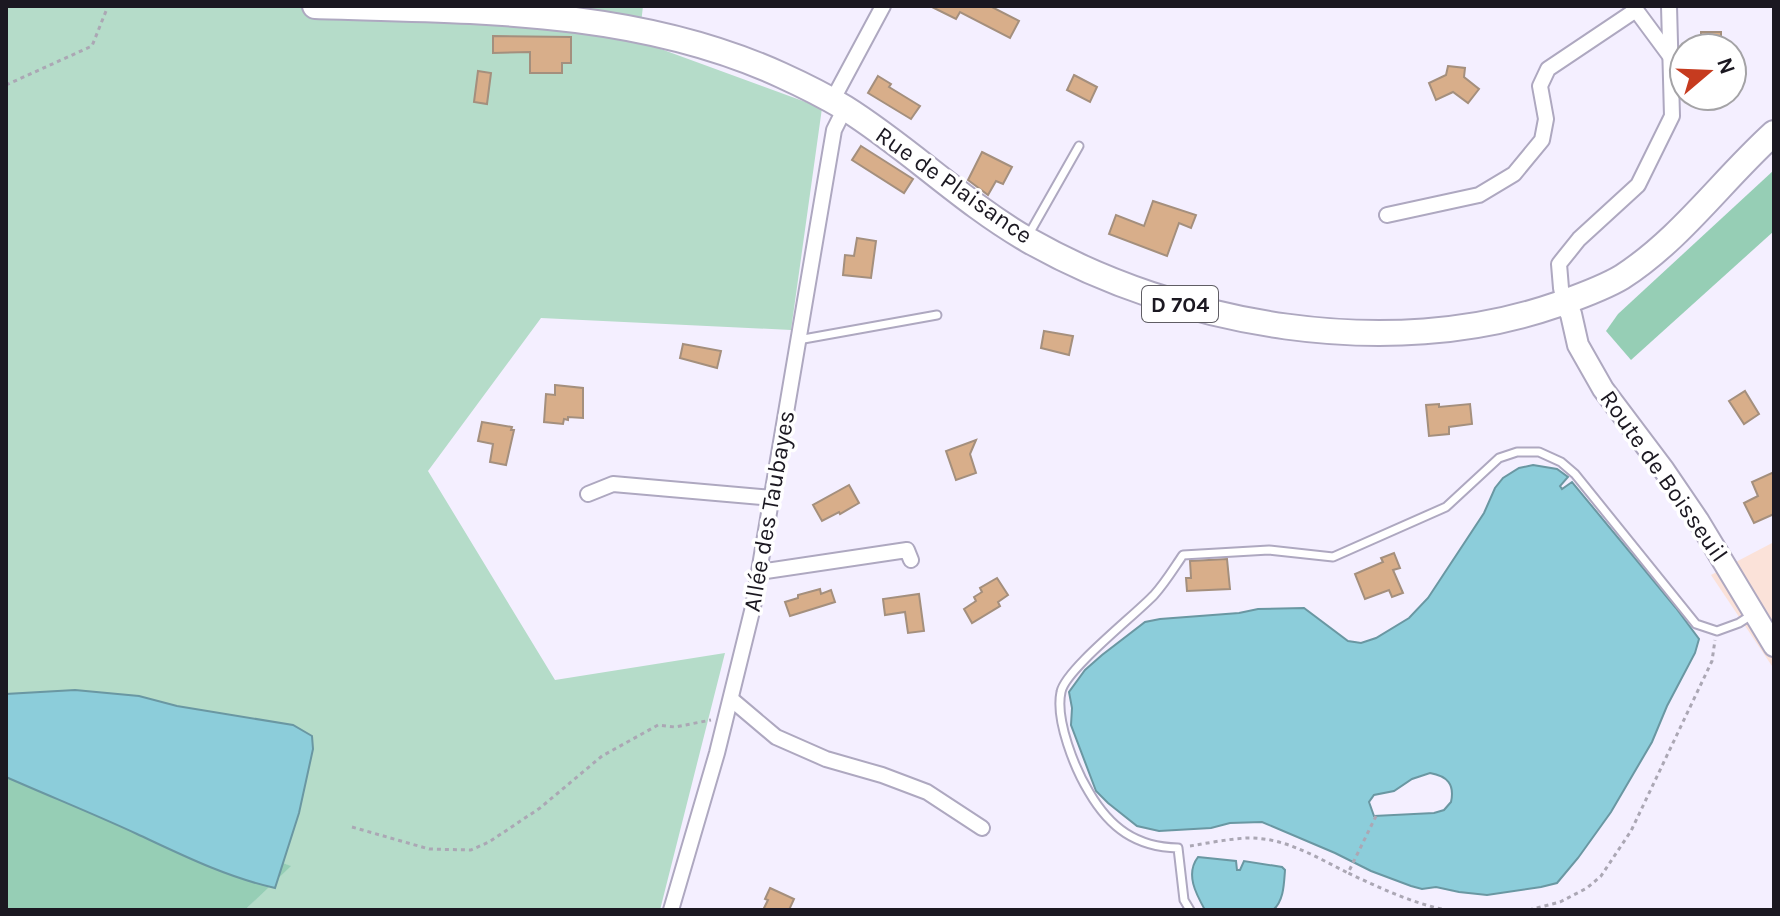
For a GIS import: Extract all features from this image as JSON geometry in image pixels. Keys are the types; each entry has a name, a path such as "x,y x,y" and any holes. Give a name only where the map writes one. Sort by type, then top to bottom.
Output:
{"main road":[{"name":"Rue de Plaisance","path":"315,6 514,14 595,22 641,30 722,52 779,74 838,104 880,132 962,197 1059,256 1103,277 1161,298 1204,311 1293,328 1373,332 1429,330 1491,323 1528,315 1564,302 1619,279 1640,264 1774,133"},
{"name":"Route de Boisseuil","path":"1564,302 1571,314 1578,345 1603,389 1690,508 1774,646"}],"street":[{"name":"Allée des Taubayes","path":"671,910 731,699 753,607 838,104 883,6"},
{"path":"1669,6 1670,32"},
{"path":"1387,215 1479,195 1514,174 1542,140 1546,119 1540,86 1548,69 1634,8 1668,53"},
{"path":"1564,302 1559,264 1579,239 1638,185 1672,112"},
{"path":"588,494 613,484 772,498"},
{"path":"760,572 907,550 911,560"},
{"path":"731,699 776,737 826,759 927,792 982,828"}],"lane":[{"path":"1027,239 1079,146"},
{"path":"798,340 937,315"},
{"path":"1190,910 1184,900 1178,848 1157,847 1129,837 1094,802 1074,760 1063,727 1060,705 1061,689 1074,670 1157,592 1183,555 1269,550 1333,557 1446,507 1499,458 1517,452 1539,452 1561,462 1575,474 1696,624 1717,631 1739,623 1754,613"}],"path":[{"path":"6,85 92,46 108,6"},
{"path":"1529,910 1560,902 1587,888 1601,876 1631,831 1712,661 1717,631"},
{"path":"352,827 429,849 471,850 489,842 540,808 602,756 658,725 675,727 726,717"},
{"path":"1348,873 1376,816"},
{"path":"1178,848 1248,838 1292,845 1400,897 1446,910"}],"shaded area":[{"path":"1774,542 1774,669 1711,575"}],"green space":[{"path":"6,6 643,6 639,41 822,108 791,330 541,318 428,471 555,680 725,653 660,910 245,910 290,866 6,758"},
{"path":"1774,170 1774,231 1631,360 1606,331 1618,314"},
{"path":"6,758 291,866 245,910 6,910"}],"water":[{"path":"1533,465 1557,469 1568,477 1560,486 1562,489 1572,482 1699,639 1652,742 1611,812 1557,883 1487,895 1436,887 1422,889 1371,871 1262,822 1159,831 1137,826 1096,791 1071,725 1069,692 1085,670 1145,622 1258,609 1304,608 1348,641 1361,643 1376,638 1409,618 1428,598 1484,513 1495,488 1503,478 1519,468","holes":["1436,774 1445,779 1452,790 1451,802 1444,810 1374,816 1369,802 1374,795 1394,791 1412,779"]},
{"path":"75,690 139,696 177,706 293,725 312,736 313,749 299,813 275,888 204,865 6,777 6,694"},
{"path":"1198,857 1236,861 1237,870 1244,861 1282,867 1285,870 1279,902 1273,910 1205,910 1192,877"}],"building":[{"path":"930,6 990,6 1019,21 1010,38 960,12 956,19"},
{"path":"493,36 571,37 571,63 562,63 562,73 530,73 530,52 493,53"},
{"path":"1448,66 1465,68 1464,77 1479,89 1468,103 1453,92 1436,100 1429,83 1446,75"},
{"path":"478,71 491,73 487,104 474,102"},
{"path":"1074,75 1097,87 1090,102 1067,90"},
{"path":"878,76 891,84 889,87 920,106 911,119 868,93"},
{"path":"861,146 913,179 904,193 852,160"},
{"path":"982,152 1012,167 1003,184 996,181 988,195 968,180"},
{"path":"1153,201 1196,215 1191,228 1179,223 1167,256 1109,234 1116,215 1144,226"},
{"path":"857,238 876,241 871,278 843,275 845,255 854,256"},
{"path":"1044,331 1073,336 1069,355 1041,348"},
{"path":"683,344 721,351 717,368 680,358"},
{"path":"555,385 583,388 583,418 568,417 563,424 544,422 546,394 555,395"},
{"path":"1745,391 1759,414 1744,424 1729,401"},
{"path":"1439,404 1439,407 1470,404 1472,424 1449,427 1449,434 1429,436 1426,405"},
{"path":"482,422 512,427 511,430 514,430 506,465 490,462 493,444 478,441"},
{"path":"976,440 970,454 976,473 956,480 946,451"},
{"path":"1774,472 1774,514 1754,523 1744,503 1758,496 1752,482"},
{"path":"849,485 859,503 822,521 813,505"},
{"path":"1394,553 1400,568 1393,570 1403,593 1392,597 1389,590 1365,599 1355,574 1383,562 1381,558"},
{"path":"1227,559 1230,589 1187,591 1186,578 1191,578 1190,561"},
{"path":"997,578 1008,595 998,602 1000,606 972,623 964,609 976,601 974,597 982,592 980,588"},
{"path":"820,589 821,594 831,590 835,602 790,616 785,602"},
{"path":"919,594 924,631 908,633 905,612 885,615 883,599"},
{"path":"770,888 794,899 789,910 763,910"}]}
